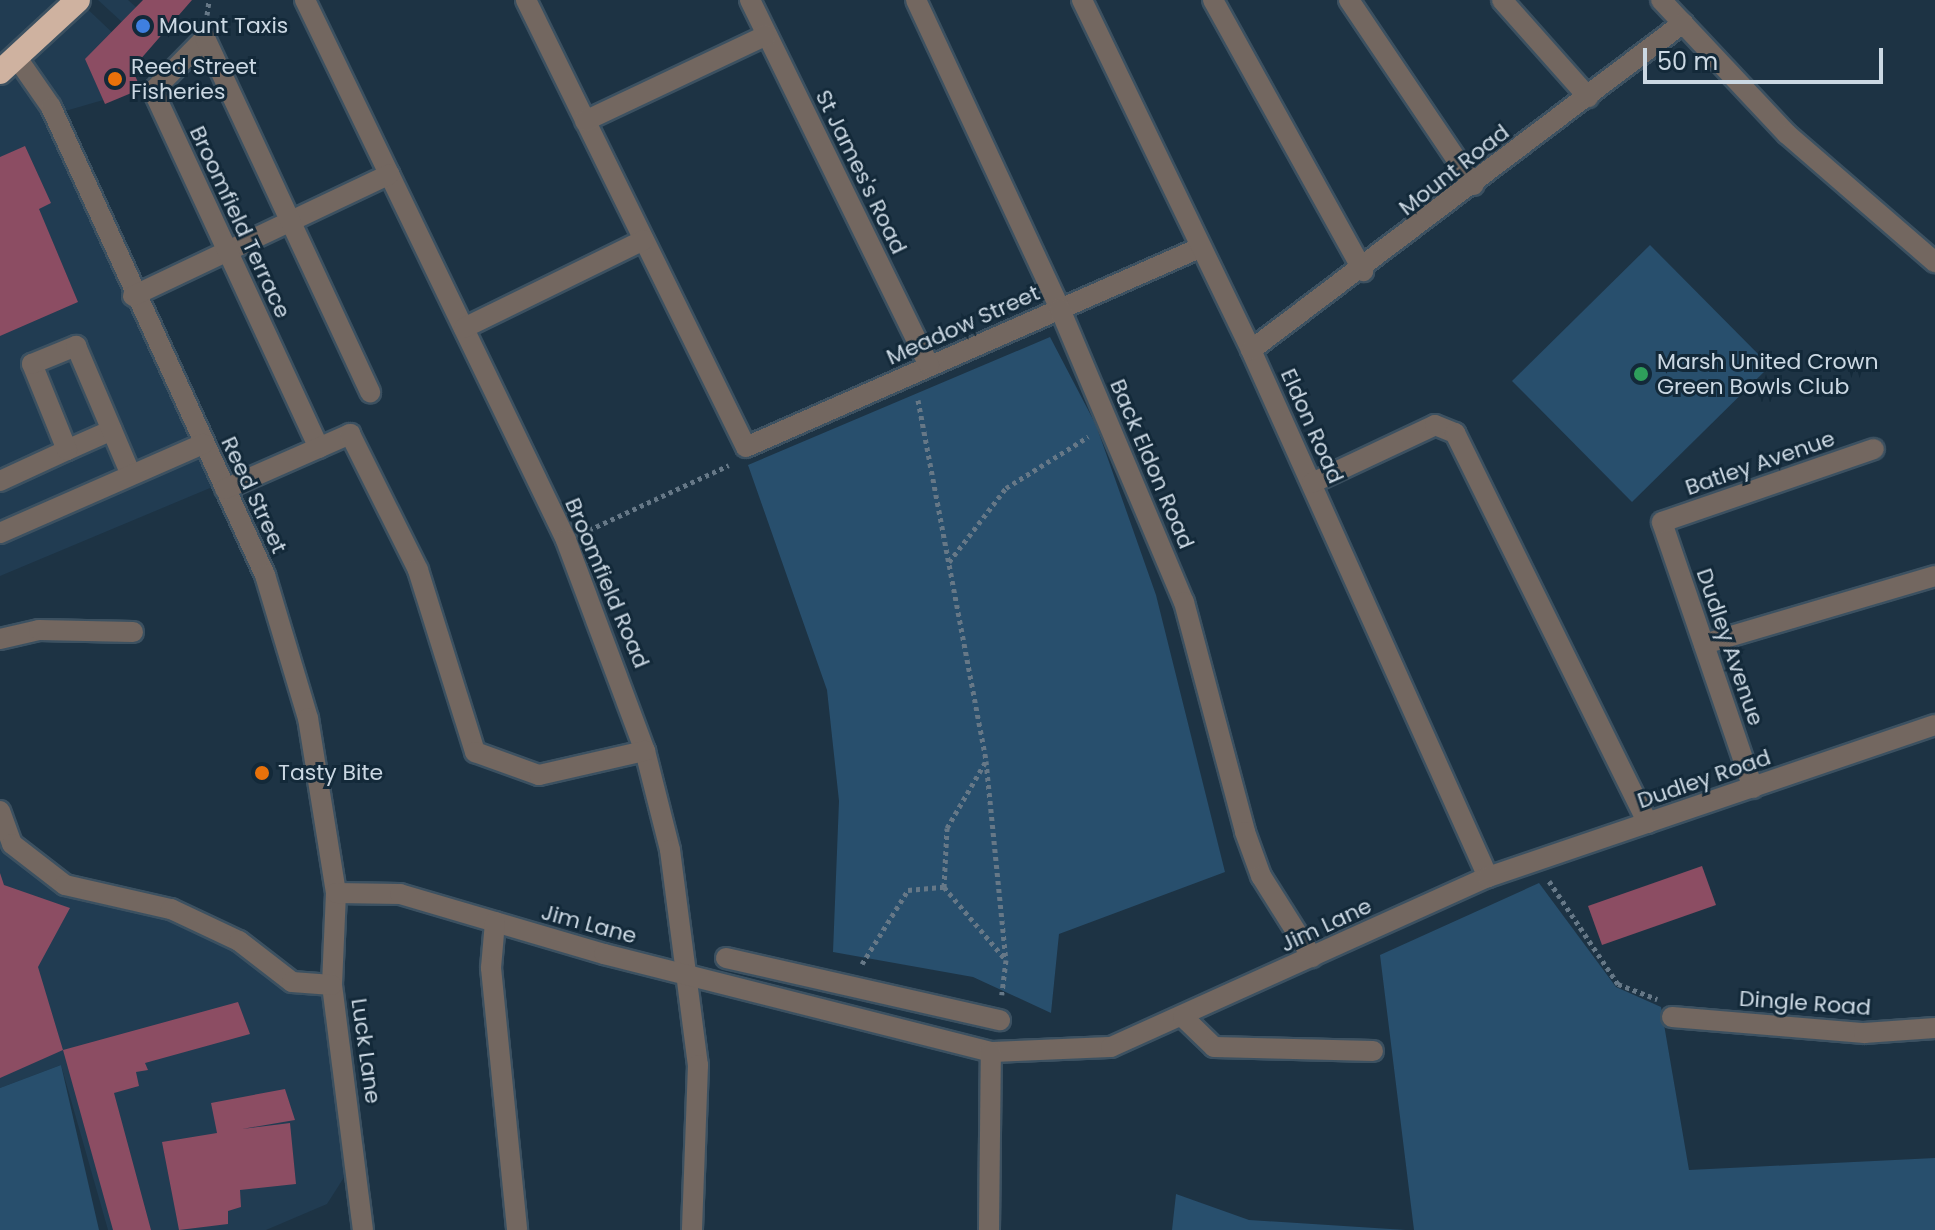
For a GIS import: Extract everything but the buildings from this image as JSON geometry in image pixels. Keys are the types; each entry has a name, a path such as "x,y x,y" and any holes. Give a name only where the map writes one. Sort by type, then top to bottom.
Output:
{"highway":[{"path":"8,65 78,0"}],"street":[{"name":"Broomfield Road","path":"305,0 566,540 645,751 670,850 698,1065 692,1230"},
{"path":"526,0 746,447"},
{"name":"St James's Road","path":"750,0 921,369"},
{"name":"Back Eldon Road","path":"916,0 1060,309 1184,602 1261,876 1312,957"},
{"name":"Eldon Road","path":"1082,0 1251,350 1488,877"},
{"path":"1213,0 1363,271"},
{"path":"1349,0 1474,185"},
{"path":"1502,0 1588,97"},
{"path":"1661,0 1787,134 1935,262"},
{"name":"Mount Road","path":"1251,350 1363,271 1683,23"},
{"path":"585,121 767,35"},
{"name":"Broomfield Terrace","path":"319,448 153,91 205,38 370,392"},
{"name":"Reed Street","path":"8,65 51,107 133,296 265,575 308,718 336,893 332,985"},
{"path":"133,296 390,174"},
{"path":"464,328 644,240"},
{"name":"Meadow Street","path":"746,447 1200,248"},
{"path":"67,450 32,364 76,346 131,475"},
{"path":"1312,483 1435,425 1455,433 1648,823"},
{"path":"0,481 112,430"},
{"path":"225,489 350,434 418,570 475,752 539,775 645,751"},
{"path":"0,533 203,444"},
{"name":"Batley Avenue","path":"1662,522 1874,449"},
{"name":"Dudley Avenue","path":"1662,522 1753,788"},
{"path":"1704,644 1935,576"},
{"path":"0,639 39,630 133,632"},
{"name":"Dudley Road","path":"1488,877 1935,725"},
{"name":"Luck Lane","path":"0,811 12,844 65,885 171,909 239,941 292,982 332,985 363,1230"},
{"name":"Jim Lane","path":"336,893 400,894 495,922 991,1052 1111,1047 1488,877"},
{"path":"495,922 491,968 517,1230"},
{"path":"726,958 840,987 1000,1020"},
{"path":"829,1011 840,987"},
{"path":"1183,1017 1214,1047 1373,1051"},
{"name":"Dingle Road","path":"1672,1017 1864,1033 1935,1028"},
{"path":"989,1230 991,1052"}],"path":[{"path":"921,369 949,563 986,761 1006,960 1000,1020"},
{"path":"949,563 1006,488 1110,425"},
{"path":"566,540 735,463 746,447"},
{"path":"986,761 947,828 944,887 1006,960"},
{"path":"1536,861 1618,984 1664,1002 1672,1017"},
{"path":"840,987 908,890 944,887"}],"shaded area":[{"path":"0,0 78,0 140,59 132,69 141,89 55,114 222,483 0,576"},
{"path":"98,0 128,0 163,31 122,22"},
{"name":"Marsh United Crown Green Bowls Club","path":"1650,245 1770,366 1632,502 1512,381"},
{"path":"1050,337 1096,425 1156,595 1225,872 1059,934 1051,1013 973,977 833,952 839,801 827,690 748,465"},
{"path":"0,813 42,873 171,909 292,982 332,985 357,1157 327,1204 266,1230 108,1230 61,1065 0,1088"},
{"path":"1539,883 1616,987 1661,1007 1689,1170 1935,1158 1935,1230 1414,1230 1380,955"},
{"path":"61,1065 99,1230 0,1230 0,1088"},
{"path":"1176,1194 1249,1220 1406,1230 1172,1230"}],"place":[{"name":"Mount Taxis","path":"143,26"},
{"name":"Reed Street Fisheries","path":"115,79"},
{"name":"Marsh United Crown Green Bowls Club","path":"1641,374"},
{"name":"Tasty Bite","path":"262,773"}]}
